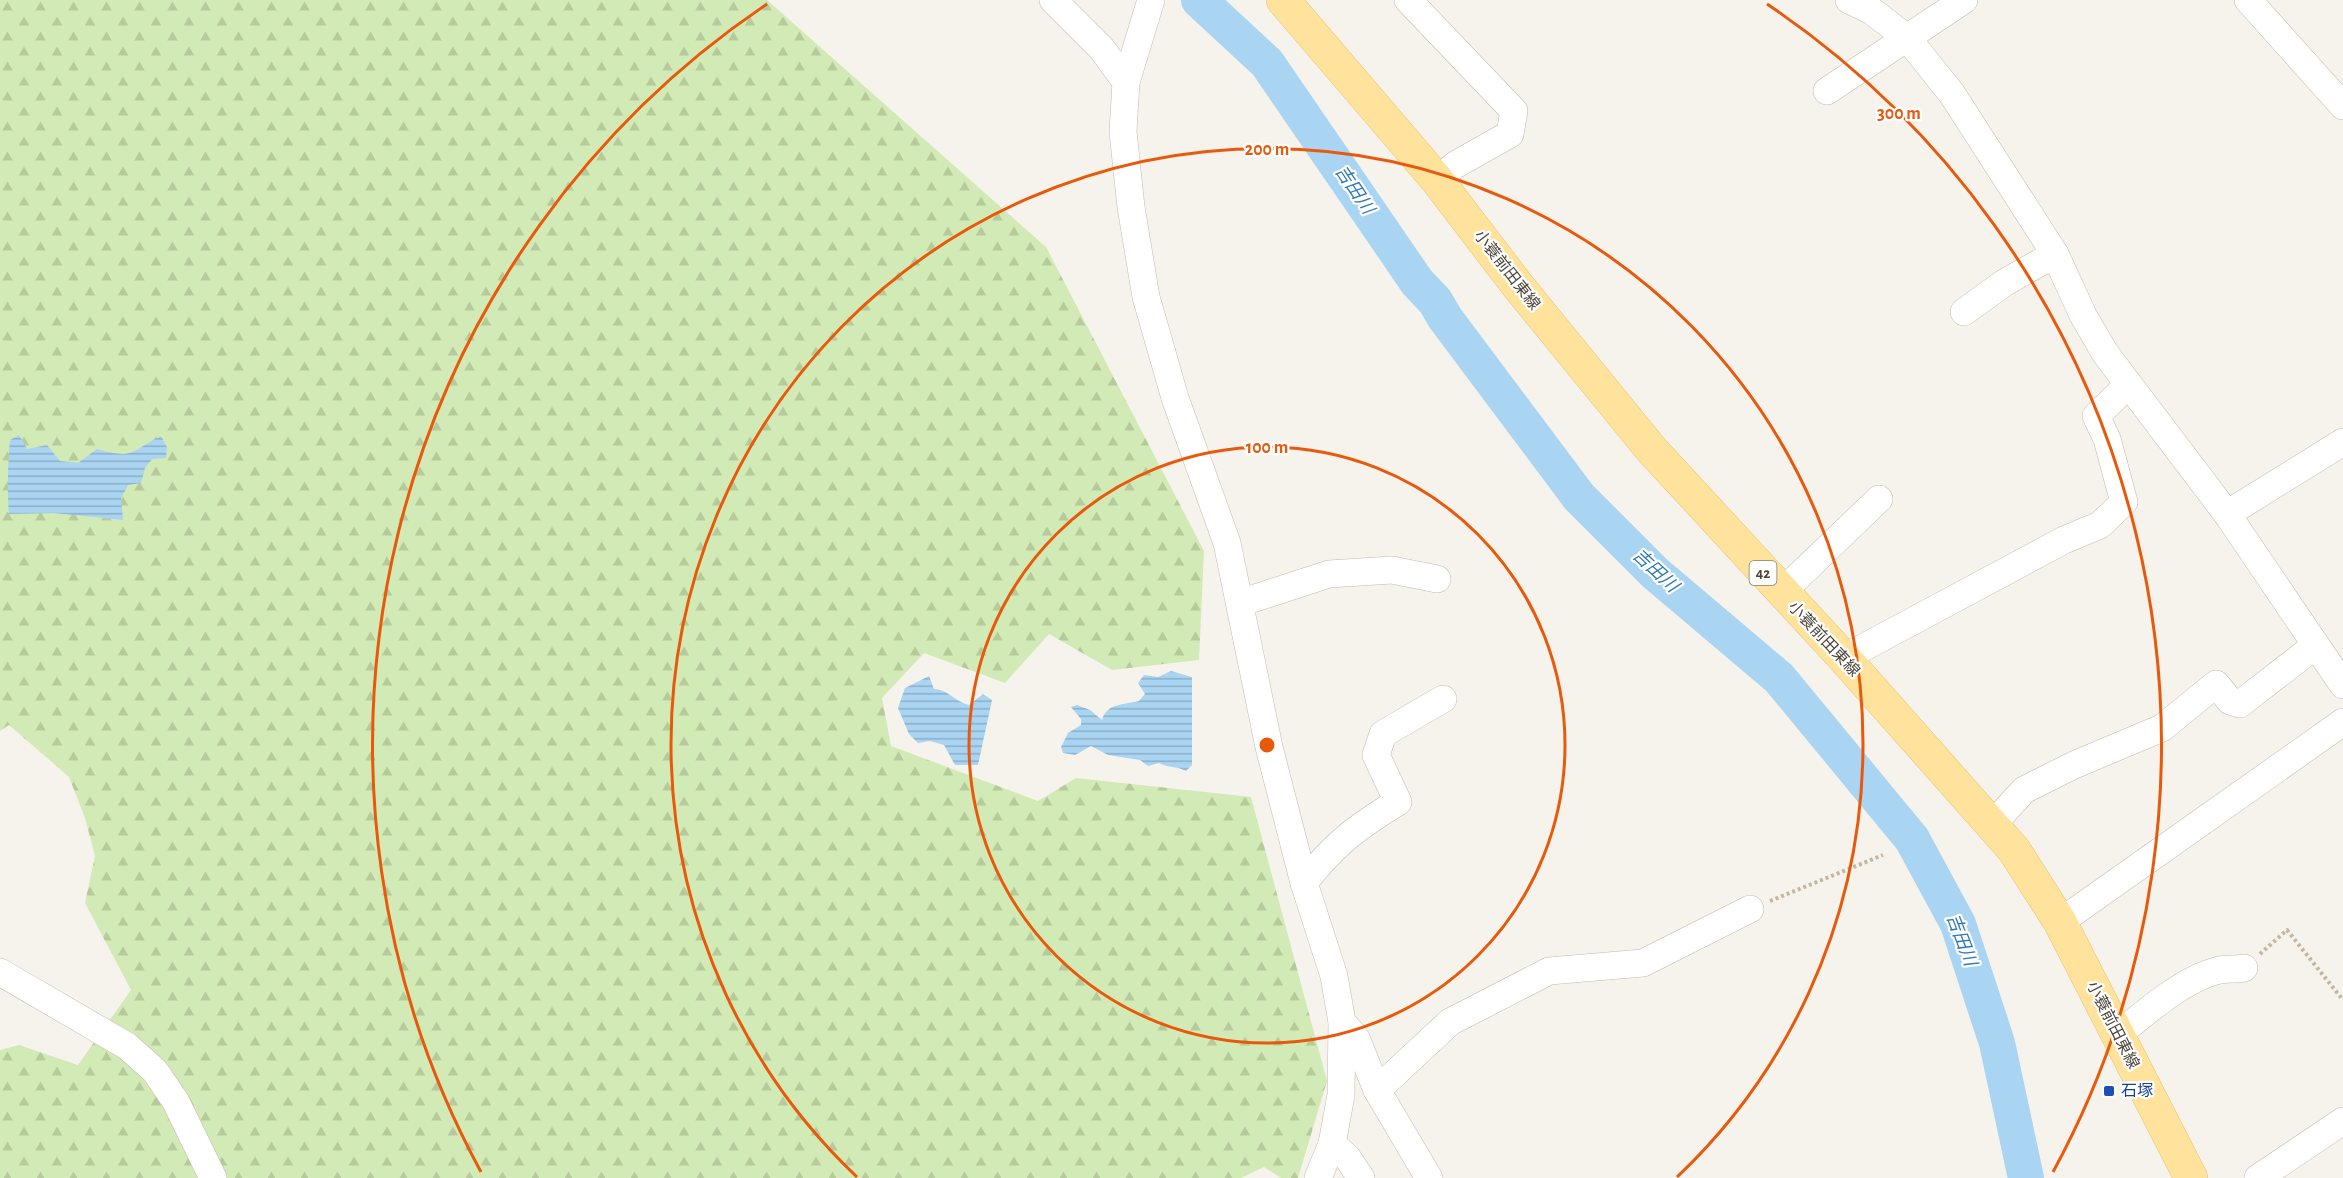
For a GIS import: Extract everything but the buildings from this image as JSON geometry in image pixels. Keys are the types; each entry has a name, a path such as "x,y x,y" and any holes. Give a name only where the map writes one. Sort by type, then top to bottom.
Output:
{"main road":[{"name":"小蓑前田東線","path":"1283,0 1437,180 1518,286 1651,449 1781,593 1844,658 2014,850 2060,922 2191,1178"}],"street":[{"path":"1053,0 1102,50 1126,82"},
{"path":"1408,0 1514,111 1510,134 1455,165 1437,180"},
{"path":"1849,0 1872,11 1908,39"},
{"path":"1889,0 1908,39 1952,94 2055,254 2083,315 2128,385 2227,514 2343,685"},
{"path":"1827,91 1964,0"},
{"path":"2248,0 2343,106"},
{"path":"1148,8 1126,82 1123,132 1131,207 1146,297 1175,398 1227,543 1269,747 1304,883 1334,976 1342,1022 1341,1095 1332,1144 1318,1178"},
{"path":"1964,312 2004,283 2055,254"},
{"path":"1844,658 2064,540 2100,525 2124,502 2108,439 2096,416 2128,385"},
{"path":"2227,514 2343,442"},
{"path":"1781,593 1879,499"},
{"path":"1239,603 1329,574 1392,570 1437,579"},
{"path":"1992,825 2024,790 2074,765 2162,728 2216,684 2230,701 2240,704 2316,645"},
{"path":"1304,883 1329,850 1367,821 1398,802 1376,755 1383,734 1443,699"},
{"path":"2060,922 2343,722"},
{"path":"1377,1090 1450,1022 1549,971 1643,963 1750,909"},
{"path":"2118,1035 2154,1004 2194,982 2217,970 2244,968"},
{"path":"0,972 127,1046 155,1071 176,1101 213,1178"},
{"path":"1342,1022 1356,1038 1377,1090 1429,1178"},
{"path":"2258,1178 2343,1121"},
{"path":"1332,1144 1347,1157 1361,1178"}],"path":[{"path":"1750,909 1883,855"},
{"path":"2244,968 2287,930 2343,1000"}],"green space":[{"path":"0,0 767,0 1046,247 1204,551 1199,660 1112,670 1049,634 1005,683 924,653 882,698 891,746 1038,801 1076,778 1251,797 1327,1081 1298,1178 1281,1178 1264,1167 1241,1178 0,1178 0,1050 19,1045 78,1065 131,990 85,903 95,856 85,818 69,777 9,725 0,731"}],"water":[{"path":"19,435 27,449 47,445 60,461 78,463 97,449 126,454 161,436 167,447 166,458 152,459 145,468 141,483 128,485 121,498 123,520 54,513 9,514 10,440"},
{"path":"1171,671 1192,677 1192,765 1186,771 1159,763 1148,766 1140,760 1108,755 1091,746 1075,755 1063,753 1061,747 1068,733 1081,725 1081,719 1071,707 1077,705 1090,710 1102,720 1108,710 1122,704 1139,701 1145,694 1138,683 1144,675 1158,677"},
{"path":"929,676 934,689 944,691 969,705 983,694 992,700 978,765 955,765 944,745 930,741 918,743 909,734 898,708 905,688"}],"waterway":[{"name":"吉田川","path":"1199,0 1267,63 1417,282 1435,301 1445,318 1579,497 1655,573 1779,678 1912,839 1958,924 1997,1043 2026,1178"}],"place":[{"name":"石塚","path":"2109,1091"}]}
